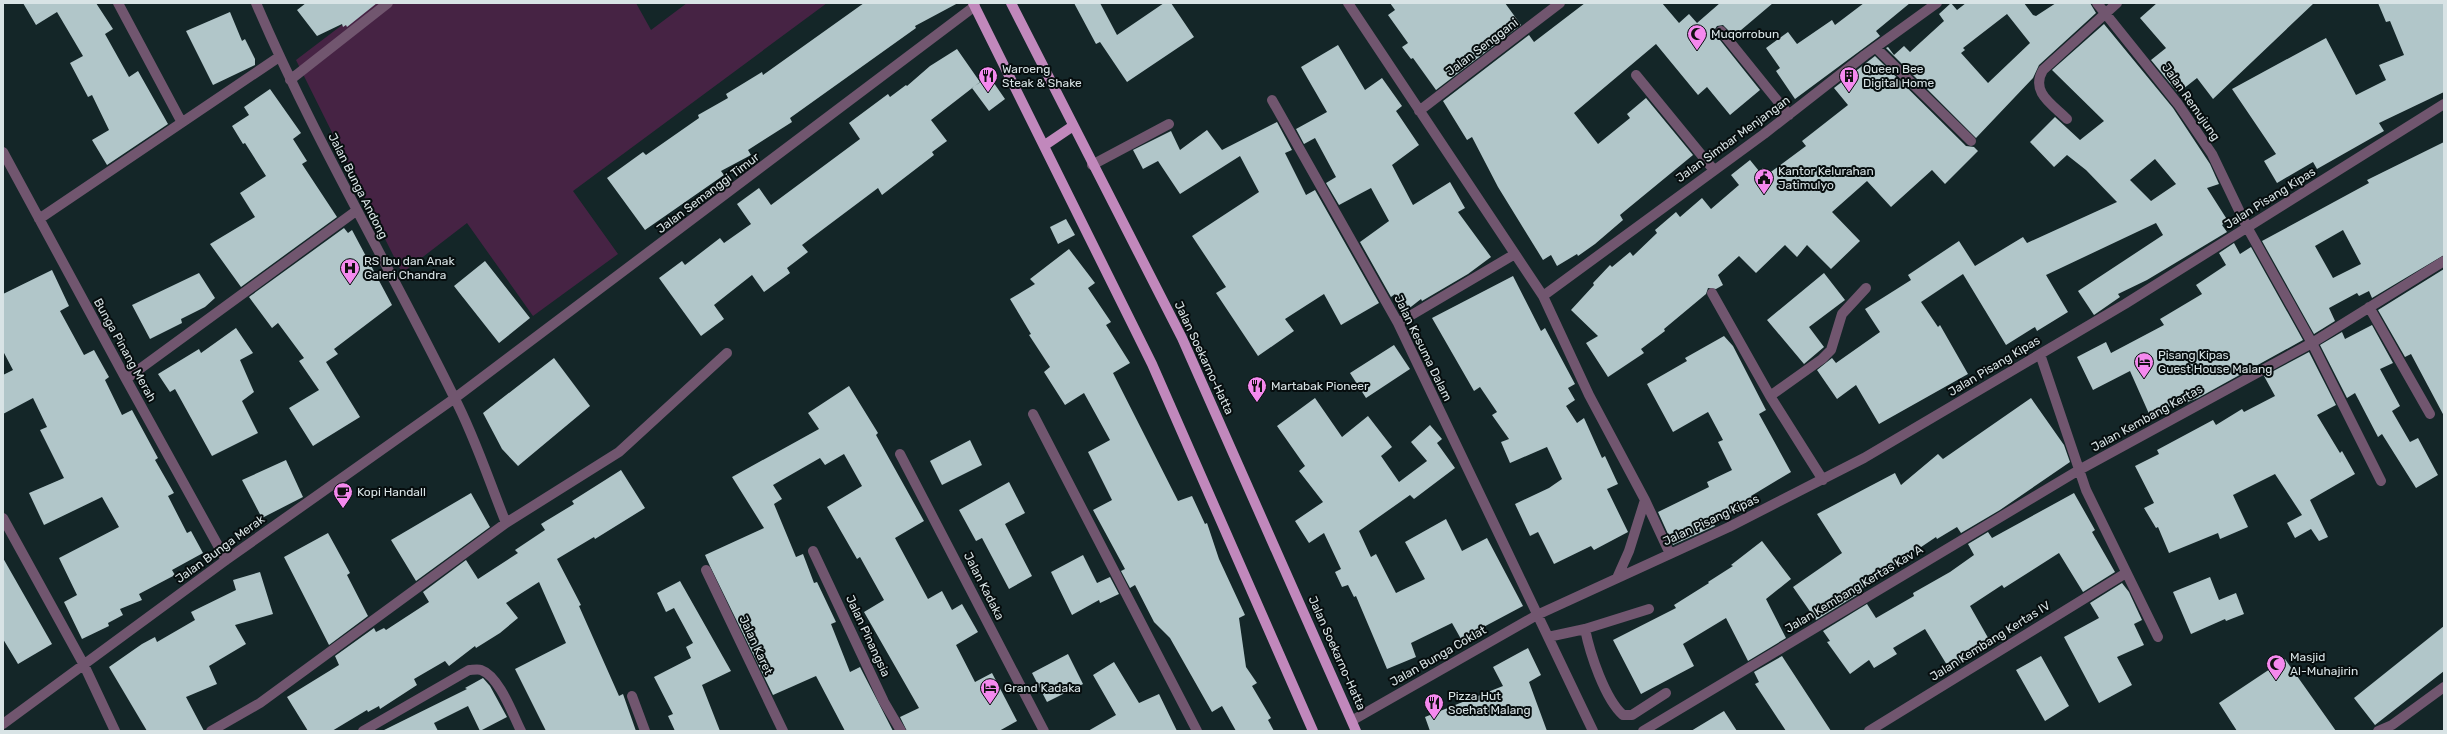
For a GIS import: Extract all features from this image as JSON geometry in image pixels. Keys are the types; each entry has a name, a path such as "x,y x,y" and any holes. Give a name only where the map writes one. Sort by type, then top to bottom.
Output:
{"main road":[{"name":"Jalan Soekarno-Hatta","path":"1011,3 1092,165 1182,338 1353,720 1356,731"},
{"path":"974,5 1045,144 1152,364 1313,731"},
{"path":"1045,144 1073,126"}],"street":[{"path":"118,3 181,121"},
{"name":"Jalan Bunga Andong","path":"256,3 290,80 356,211 455,398 506,523"},
{"path":"290,80 388,3"},
{"path":"1348,3 1543,296 1589,395 1645,500 1670,554"},
{"name":"Jalan Senggani","path":"1419,111 1560,3"},
{"name":"Jalan Simbar Menjangan","path":"1543,296 1713,169 1789,115 1937,3"},
{"name":"Jalan Remujung","path":"2097,3 2197,130 2212,154 2247,227"},
{"path":"2067,119 2039,90 2037,83 2039,77 2043,70 2117,3"},
{"name":"Jalan Semanggi Timur","path":"455,398 974,5"},
{"path":"1721,31 1789,115"},
{"path":"1876,48 1971,141"},
{"path":"39,218 181,121 279,57"},
{"path":"1636,75 1713,169"},
{"name":"Jalan Kesuma Dalam","path":"1272,100 1398,323 1593,731"},
{"name":"Jalan Pisang Kipas","path":"1537,614 1670,554 1823,480 2125,304 2444,104"},
{"path":"1092,165 1169,124"},
{"name":"Bunga Pinang Merah","path":"3,152 226,560"},
{"path":"126,379 356,211"},
{"path":"2247,227 2312,342 2381,481"},
{"path":"1398,323 1515,254"},
{"name":"Jalan Kembang Kertas","path":"2079,470 2312,342 2444,262"},
{"path":"1770,396 1822,359 1831,350 1842,314 1866,288"},
{"path":"1712,293 1770,396 1823,480"},
{"path":"2369,307 2430,414"},
{"path":"211,731 260,703 506,523 619,452 727,353"},
{"path":"2040,354 2079,470 2126,573 2158,637"},
{"name":"Jalan Bunga Merak","path":"3,724 226,560 455,398"},
{"path":"1033,414 1197,731"},
{"name":"Jalan Kadaka","path":"900,454 1044,731"},
{"name":"Jalan Kembang Kertas Kav A","path":"1644,731 2079,470"},
{"path":"1617,578 1629,551 1645,500"},
{"path":"3,518 84,665 115,731"},
{"name":"Jalan Pinangsia","path":"813,551 884,702 901,731"},
{"name":"Jalan Karet","path":"706,570 783,731"},
{"name":"Jalan Kembang Kertas IV","path":"1869,731 2126,573"},
{"path":"1548,637 1585,629 1650,609"},
{"name":"Jalan Bunga Coklat","path":"1353,720 1537,614"},
{"path":"1585,629 1596,665 1616,709 1624,715 1632,715 1666,693"},
{"path":"362,731 469,670 480,669 491,676 505,698 521,731"},
{"path":"2378,731 2393,728 2444,687"},
{"path":"632,696 645,731"}],"shaded area":[{"path":"371,3 636,3 651,30 687,3 827,3 573,191 618,254 533,316 467,223 402,273 296,60"}],"building":[{"path":"23,3 96,3 113,29 105,34 129,77 138,71 168,124 107,165 92,140 109,130 92,95 88,97 70,63 83,56 57,12 36,25"},
{"path":"306,3 377,3 347,27 346,25 343,27 342,24 317,36 297,10"},
{"path":"864,3 958,3 915,26 916,28 790,118 792,122 748,150 751,155 721,171 724,175 645,230 607,178 643,152 646,155 699,118 698,115 728,98 726,94 762,72 763,75"},
{"path":"1074,3 1100,3 1117,35 1164,3 1171,3 1194,37 1127,82 1100,42 1096,44"},
{"path":"1390,3 1505,3 1521,25 1436,90 1413,58 1411,59 1402,47 1408,43 1388,15 1395,10"},
{"path":"1585,3 1662,3 1679,23 1689,14 1697,23 1720,3 1773,3 1734,36 1723,25 1717,26 1715,29 1716,35 1760,90 1730,115 1707,87 1698,95 1656,44 1574,113 1598,144 1630,118 1627,114 1646,98 1693,155 1620,215 1623,220 1595,244 1578,256 1577,254 1557,266 1551,255 1543,260 1498,187 1472,137 1467,140 1443,101 1529,35 1534,42"},
{"path":"1864,3 1910,3 1876,31 1880,36 1795,99 1776,71 1780,68 1766,48 1788,32 1797,44 1832,20 1835,25"},
{"path":"1951,3 1957,10 1966,3 2024,3 2033,15 2036,16 2056,3 2090,3 2096,13 2039,65 2033,78 1976,138 1886,48 1888,47 1894,55 1904,46 1910,52 1944,21 1939,14","holes":["2007,14 2030,43 1988,83 1961,53 1965,50 1963,48"]},
{"path":"2157,3 2314,3 2213,99 2197,78 2178,93 2151,60 2166,48 2140,18"},
{"path":"2378,3 2444,3 2444,92 2379,123 2384,131 2317,169 2313,162 2277,183 2264,161 2276,154 2232,89 2326,38 2356,95 2386,80 2379,65 2404,55 2390,21 2386,22"},
{"path":"230,12 242,41 245,39 255,59 255,65 213,85 186,31"},
{"path":"2104,24 2173,108 2210,164 2219,184 2207,188 2228,221 2222,225 2227,232 2147,280 2118,294 2120,297 2094,315 2078,291 2163,235 2156,223 2046,275 2068,312 2037,331 2035,327 2006,345 1963,274 1921,302 1938,327 1940,325 1968,374 1879,424 1856,385 1837,399 1817,370 1832,358 1836,363 1880,332 1865,309 1911,280 1908,275 1959,241 1975,266 2023,237 2027,243 2117,202 2086,170 2067,155 2054,167 2030,142 2055,117 2080,140 2104,121 2052,70","holes":["2155,159 2176,184 2151,201 2130,180"]},
{"path":"1338,45 1365,90 1382,78 1402,106 1396,111 1419,145 1392,165 1413,205 1450,182 1465,208 1458,212 1491,257 1468,274 1422,301 1421,299 1407,310 1395,294 1391,297 1360,242 1389,221 1371,188 1339,205 1326,183 1336,177 1315,138 1304,144 1296,129 1327,112 1301,67"},
{"path":"957,49 980,82 931,120 947,141 932,152 934,155 882,195 878,188 802,245 808,252 787,268 790,273 764,292 752,275 714,305 724,319 701,336 659,278 682,261 685,265 720,238 724,243 751,224 737,204 759,188 771,205 860,139 849,123 888,94 890,97 906,85 907,86 930,66"},
{"path":"1875,56 1966,146 1974,147 1978,151 1945,184 1932,170 1891,207 1867,181 1832,212 1860,241 1831,269 1807,245 1797,257 1785,245 1756,273 1739,256 1718,275 1723,285 1716,289 1708,288 1706,294 1664,329 1665,331 1641,349 1644,353 1608,377 1586,343 1598,336 1571,310 1594,285 1593,283 1610,265 1612,267 1630,252 1633,256 1657,233 1655,230 1676,212 1680,217 1702,198 1711,209 1739,185 1731,175 1750,160 1759,171 1763,168 1768,174 1806,146 1802,141 1848,105 1834,88"},
{"path":"989,76 1005,99 989,111 972,88"},
{"path":"270,89 301,133 293,139 307,161 302,164 337,217 241,287 210,244 255,217 240,193 266,176 232,126 249,115 244,107"},
{"path":"1277,122 1292,150 1285,153 1306,195 1315,190 1379,303 1341,325 1324,294 1285,319 1294,331 1258,356 1216,293 1226,287 1192,236 1259,192 1240,156 1180,194 1158,161 1143,169 1133,150 1171,131 1180,150 1207,130 1222,150"},
{"path":"2444,142 2444,255 2372,298 2369,291 2359,296 2357,293 2329,308 2335,321 2314,334 2262,241 2369,183 2367,180","holes":["2343,230 2361,264 2333,278 2315,246"]},
{"path":"1066,219 1075,235 1058,244 1050,227"},
{"path":"344,228 348,233 352,230 392,305 334,349 338,354 326,362 360,417 313,446 289,408 319,390 299,361 304,358 278,323 272,328 249,297"},
{"path":"2234,243 2240,254 2251,247 2303,340 2198,398 2172,408 2171,406 2150,416 2130,371 2093,390 2077,357 2106,342 2111,353 2164,325 2160,319 2202,294 2196,285 2226,265 2219,253"},
{"path":"1069,249 1095,283 1088,288 1111,322 1106,325 1130,363 1113,373 1178,501 1192,496 1205,524 1207,523 1219,559 1245,615 1239,618 1246,667 1257,683 1252,686 1271,718 1268,720 1274,731 1236,731 1222,706 1212,712 1170,638 1154,622 1135,585 1130,588 1121,571 1125,569 1093,510 1112,500 1088,452 1110,440 1084,393 1065,405 1044,372 1050,367 1029,335 1031,334 1010,299 1035,284 1030,279"},
{"path":"485,261 530,318 499,343 454,286"},
{"path":"2444,269 2444,416 2411,354 2405,357 2378,310"},
{"path":"52,270 69,306 60,311 84,355 94,350 109,377 105,380 122,415 132,410 158,458 155,460 174,493 168,496 187,533 191,531 203,553 172,570 175,575 139,594 142,600 120,609 123,615 108,623 109,626 82,639 64,602 77,595 59,558 119,527 102,497 44,525 29,493 64,478 40,430 47,427 33,398 3,414 3,375 13,370 3,351 3,294"},
{"path":"199,273 215,298 205,307 181,319 182,323 150,339 132,305"},
{"path":"1824,273 1845,300 1809,327 1824,347 1804,364 1767,320"},
{"path":"1513,276 1541,331 1545,328 1575,384 1568,388 1575,400 1566,406 1577,423 1584,418 1602,458 1605,456 1618,484 1607,489 1628,532 1594,550 1591,546 1554,564 1538,532 1530,536 1515,504 1549,488 1562,479 1547,447 1510,463 1501,442 1509,439 1492,415 1497,412 1480,387 1474,391 1432,318"},
{"path":"2372,325 2393,363 2380,369 2400,406 2392,411 2410,442 2418,438 2438,475 2416,488 2382,434 2378,437 2355,393 2347,398 2320,345 2342,332 2345,339"},
{"path":"236,328 253,353 240,360 254,392 242,401 258,433 212,456 175,389 170,392 158,374 199,349 201,353"},
{"path":"1724,336 1733,346 1766,410 1759,414 1791,472 1751,496 1754,502 1713,522 1715,526 1673,545 1658,512 1709,487 1707,482 1732,470 1718,442 1723,440 1708,412 1673,432 1647,384 1687,361 1685,358"},
{"path":"1394,345 1410,369 1366,398 1350,373"},
{"path":"2309,352 2336,405 2317,415 2340,453 2342,451 2355,474 2310,500 2328,537 2319,541 2311,529 2295,538 2287,523 2302,515 2275,474 2233,495 2248,527 2220,539 2218,533 2169,553 2158,527 2156,528 2144,508 2154,503 2135,466 2159,454 2157,450 2213,420 2216,425 2242,409 2244,412 2275,396 2264,376"},
{"path":"554,358 590,406 518,466 502,449 483,413"},
{"path":"849,386 878,433 876,435 924,521 895,538 928,599 942,591 952,610 962,604 978,632 956,645 975,682 992,673 1017,721 999,731 907,731 900,717 919,708 864,612 884,600 860,557 857,559 827,507 862,486 844,454 825,465 820,458 773,485 782,499 774,504 796,557 803,554 814,583 817,582 836,622 831,624 850,672 860,667 893,731 845,731 816,676 773,695 705,555 764,528 732,477 819,429 808,413"},
{"path":"1315,398 1342,437 1368,416 1392,447 1381,456 1399,482 1427,461 1411,442 1430,425 1442,439 1437,443 1455,468 1414,499 1410,495 1359,531 1371,557 1376,554 1396,593 1425,579 1405,542 1446,519 1462,551 1487,538 1523,606 1461,639 1452,623 1411,643 1416,657 1387,669 1356,596 1354,597 1348,585 1342,587 1335,572 1341,569 1324,533 1309,543 1295,521 1323,502 1299,471 1305,466 1277,426"},
{"path":"2031,398 2064,445 2070,462 2000,510 1961,533 1957,527 1937,539 1936,537 1859,591 1860,593 1816,620 1793,587 1842,553 1817,514 1895,473 1901,485 1938,454 1943,459"},
{"path":"970,440 982,465 942,485 930,461"},
{"path":"286,460 303,497 262,518 242,480"},
{"path":"621,470 645,508 595,539 594,537 557,559 581,605 579,606 619,696 623,694 636,731 546,731 515,669 566,643 539,582 506,603 518,618 500,633 476,648 475,646 449,666 445,661 414,679 417,685 380,709 379,706 368,712 367,710 332,731 308,731 287,697 339,665 335,656 374,628 376,632 384,628 386,630 429,602 423,592 466,560 478,579 518,553 515,550 545,530 541,524 574,504 572,501"},
{"path":"1009,482 1025,513 1005,524 1032,576 1009,589 982,538 976,541 959,510"},
{"path":"471,493 490,527 416,581 391,540"},
{"path":"2074,493 2095,530 2092,532 2115,572 2083,592 2059,553 2004,588 2002,585 1970,606 1991,643 1950,670 1925,629 1893,648 1897,654 1874,668 1869,660 1850,674 1827,642 1830,641 1823,631 1867,604 1876,618 1914,596 1913,593 1950,572 1974,555 1968,544 1988,532 1992,538"},
{"path":"328,533 350,573 347,575 368,616 329,645 284,557"},
{"path":"1762,541 1791,579 1766,599 1786,638 1748,661 1726,618 1683,644 1694,666 1641,694 1613,640 1676,608 1674,605 1733,566 1731,565"},
{"path":"1083,555 1097,583 1110,577 1119,594 1100,603 1099,600 1072,615 1051,572"},
{"path":"3,558 52,644 18,664 3,639"},
{"path":"260,572 273,614 235,625 246,644 209,666 217,684 186,697 204,731 147,731 109,667 142,644 155,637 157,642 195,620 191,612 236,590 233,580"},
{"path":"2210,577 2219,600 2236,593 2244,614 2226,621 2225,619 2191,634 2173,592"},
{"path":"680,581 731,671 702,685 720,731 675,731 668,716 673,714 654,677 691,658 686,647 693,643 674,608 666,612 657,593"},
{"path":"2122,583 2129,592 2142,620 2134,624 2144,645 2117,657 2132,685 2099,703 2064,637 2099,618 2090,603"},
{"path":"2444,626 2444,671 2375,725 2354,698"},
{"path":"1528,648 1541,675 1529,682 1547,731 1430,731 1425,717 1503,686 1493,667"},
{"path":"1068,654 1083,684 1047,702 1032,673"},
{"path":"1782,656 1831,731 1786,731 1755,684 1759,682 1754,672"},
{"path":"2041,656 2069,706 2045,721 2016,670"},
{"name":"Masjid Al-Muhajirin","path":"2285,659 2336,731 2237,731 2219,703"},
{"path":"1114,662 1139,703 1159,694 1177,731 1088,731 1116,715 1093,675"},
{"path":"483,678 490,686 507,717 480,731 468,706 434,723 438,731 382,731 467,689 465,688"},
{"path":"1724,711 1737,731 1691,731"}],"place":[{"name":"Muqorrobun","path":"1697,51"},
{"name":"Waroeng Steak & Shake","path":"988,93"},
{"name":"Queen Bee Digital Home","path":"1849,93"},
{"name":"Kantor Kelurahan Jatimulyo","path":"1764,195"},
{"name":"RS Ibu dan Anak Galeri Chandra","path":"350,285"},
{"name":"Pisang Kipas Guest House Malang","path":"2144,379"},
{"name":"Martabak Pioneer","path":"1257,403"},
{"name":"Kopi Handall","path":"343,509"},
{"name":"Masjid Al-Muhajirin","path":"2276,681"},
{"name":"Grand Kadaka","path":"990,705"},
{"name":"Pizza Hut Soehat Malang","path":"1434,720"}]}
